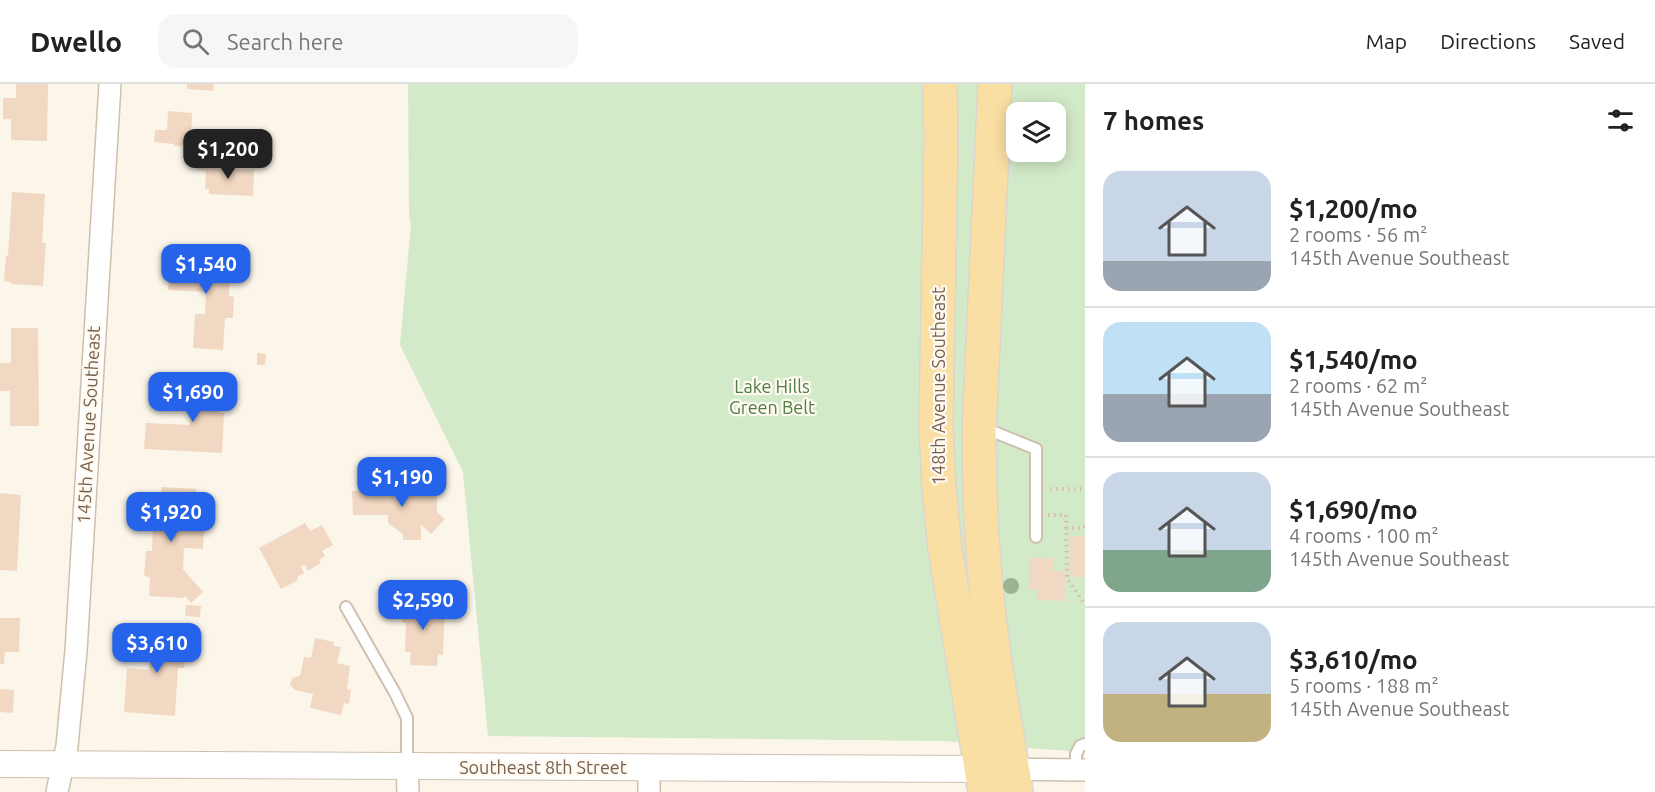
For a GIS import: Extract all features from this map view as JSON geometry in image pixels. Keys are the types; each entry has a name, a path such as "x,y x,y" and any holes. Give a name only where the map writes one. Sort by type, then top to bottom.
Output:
{"main road":[{"name":"148th Avenue Southeast","path":"940,84 936,426 939,487 945,549 999,781"},
{"path":"995,84 979,431 981,523 990,625 999,781"},
{"path":"941,138 951,131 962,129 975,133 983,140 987,149 991,184"}],"street":[{"name":"145th Avenue Southeast","path":"57,792 64,765 76,651 110,84"},
{"name":"Southeast 8th Street","path":"0,764 407,779 999,781 1080,770"}],"lane":[{"path":"979,431 994,432 1036,449 1036,537"},
{"path":"346,608 407,717 407,779"},
{"path":"1080,770 1076,754 1080,746 1085,744"}],"path":[{"path":"1036,489 1085,489"},
{"path":"1036,515 1066,515 1067,578 1085,604"},
{"path":"1066,528 1085,526"}],"green space":[{"name":"Lake Hills Green Belt","path":"408,84 1085,84 1085,752 942,741 488,736 463,472 400,345 411,225 409,216"}],"building":[{"path":"16,84 48,84 47,141 11,140 11,119 3,119 3,98 16,98"},
{"path":"187,84 214,84 213,91 187,89"},
{"path":"168,111 192,113 191,147 154,142 155,130 167,130"},
{"path":"222,133 236,135 234,155 219,153"},
{"path":"198,159 209,160 209,171 210,168 254,170 253,196 209,194 209,189 205,189 206,171 197,170"},
{"path":"12,192 45,194 42,243 46,243 43,286 11,284 11,282 4,281"},
{"path":"207,253 231,254 229,296 234,297 233,318 225,318 223,350 193,348 195,314 205,314 206,292 168,290 169,259 207,261"},
{"path":"11,328 38,328 39,426 10,426 10,391 0,391 0,363 11,363"},
{"path":"257,353 266,354 265,365 257,365"},
{"path":"192,376 221,377 220,413 224,413 222,453 144,449 146,423 190,425"},
{"path":"437,485 437,512 445,519 431,534 421,525 421,540 403,540 403,534 388,523 388,515 353,515 352,491 400,490 400,486"},
{"path":"162,487 196,489 194,517 187,516 186,528 204,529 203,549 184,548 183,569 203,592 191,603 185,596 183,598 149,596 150,577 144,576 146,551 152,551 153,525 143,524 144,495 154,496 155,492 161,493"},
{"path":"0,493 21,495 17,571 0,570"},
{"path":"305,523 310,531 322,525 333,545 322,551 325,556 319,560 321,563 308,571 305,565 301,567 304,573 297,577 298,580 281,589 259,548"},
{"path":"1069,536 1085,536 1085,577 1069,577"},
{"path":"1029,558 1054,558 1054,571 1065,571 1065,601 1037,600 1037,590 1029,590"},
{"path":"402,599 429,600 428,607 445,607 443,655 438,654 437,666 410,665 411,652 405,652 406,623 402,622"},
{"path":"186,605 201,606 200,617 185,616"},
{"path":"0,618 20,618 19,652 5,652 4,664 0,664"},
{"path":"154,623 182,625 180,650 185,650 184,668 178,668 175,716 124,712 127,668 149,670 149,630 153,630"},
{"path":"315,638 334,642 334,646 341,647 337,663 350,666 347,689 351,690 349,704 344,703 341,715 310,708 313,694 295,690 290,685 292,678 300,676 304,657 311,658"},
{"path":"0,689 14,690 13,713 0,712"}]}
